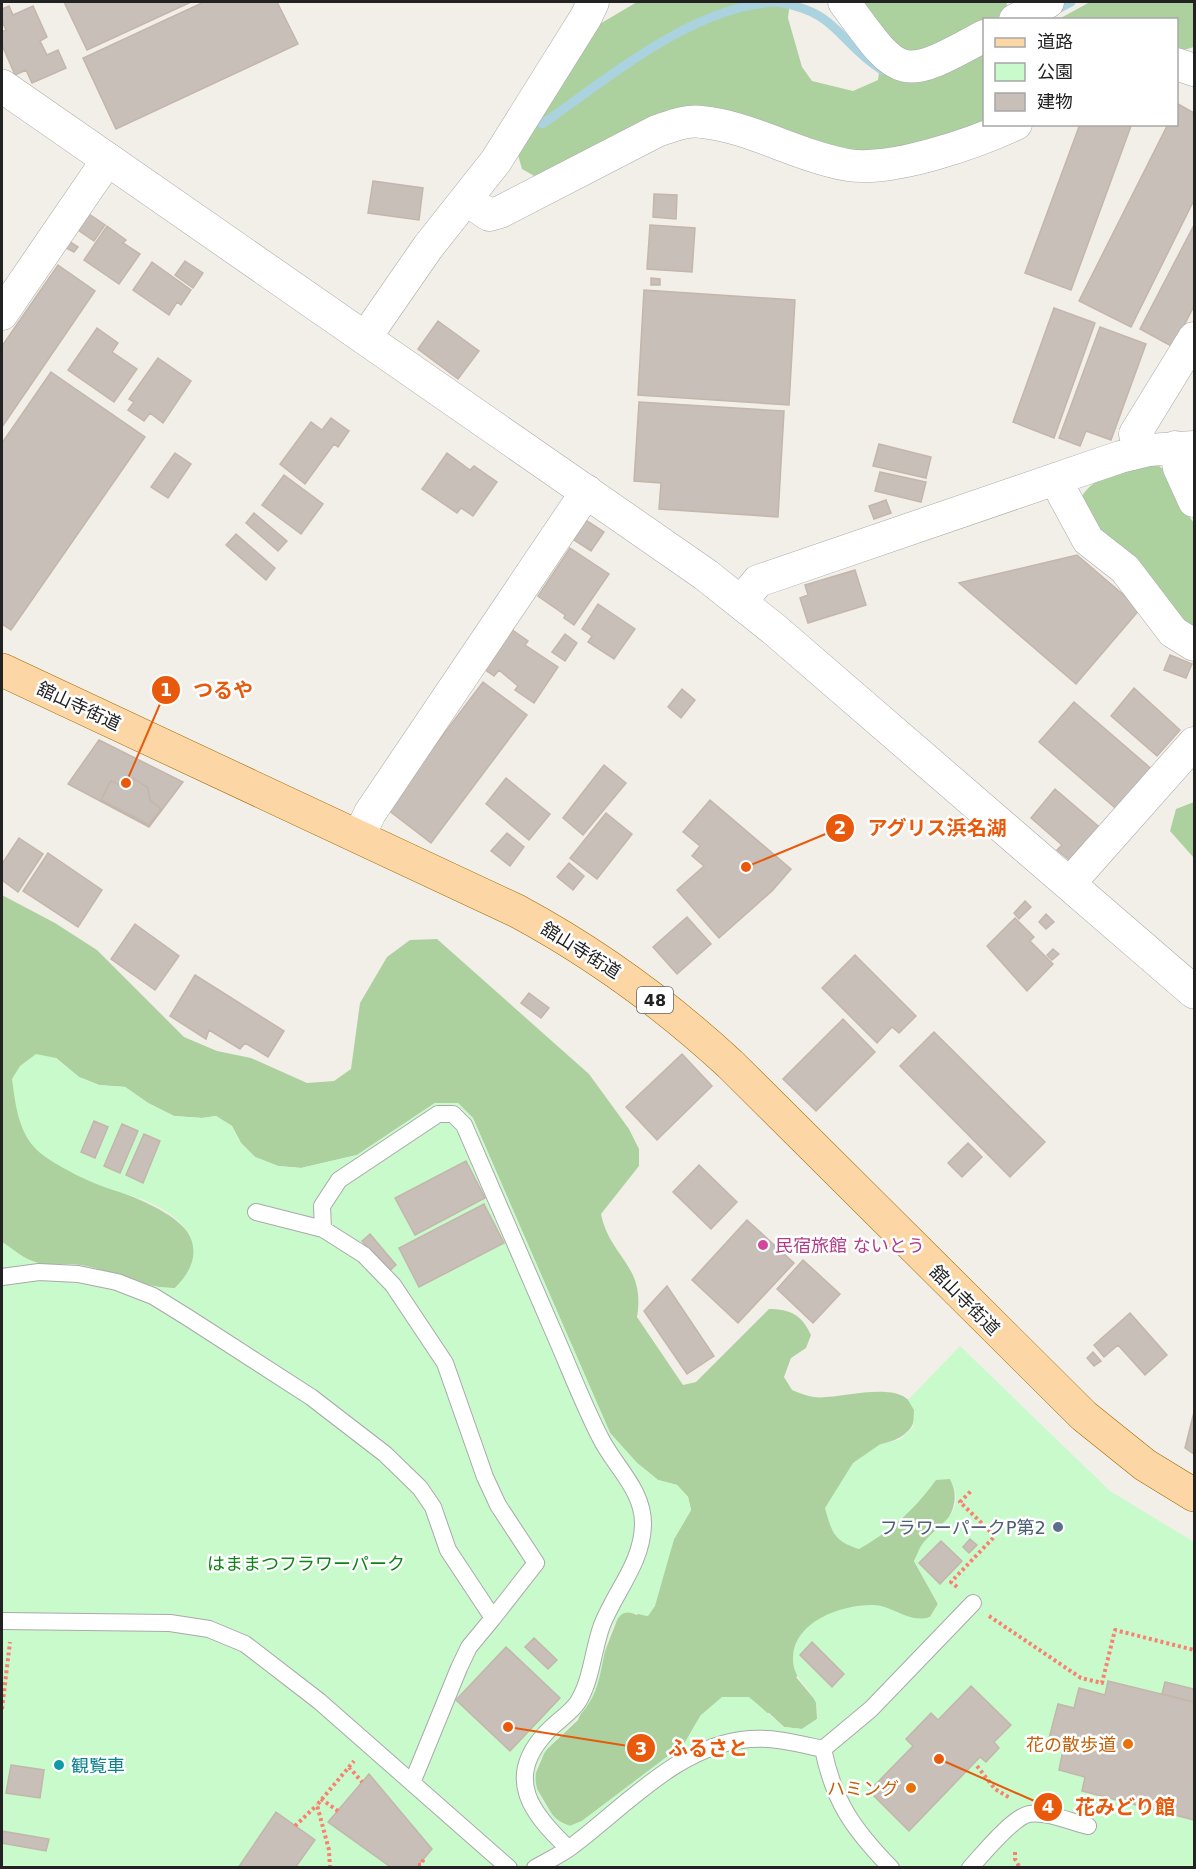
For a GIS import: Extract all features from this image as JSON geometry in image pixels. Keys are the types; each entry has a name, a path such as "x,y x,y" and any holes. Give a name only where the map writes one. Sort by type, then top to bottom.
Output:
{"main road":[{"name":"舘山寺街道","path":"2,670 359,836 556,932 611,968 664,1006 730,1064 1084,1416 1146,1465 1194,1495"}],"street":[{"path":"365,338 428,247 496,161 586,17 593,2"},
{"path":"844,2 881,53 898,64 917,68 936,63 983,37"},
{"path":"1019,18 1048,2"},
{"path":"1178,65 1194,70"},
{"path":"2,86 587,491 741,602 1194,992"},
{"path":"466,199 489,215 500,212 657,131 679,123 702,122 825,160 850,165 875,166 900,162 975,141 1012,126"},
{"path":"2,314 108,159"},
{"path":"1140,452 1135,434 1194,338"},
{"path":"741,602 758,581 1140,452 1185,447 1179,468 1194,501"},
{"path":"1058,478 1063,494 1088,540 1125,568 1173,632 1194,645"},
{"path":"359,836 370,813 587,491"},
{"path":"1069,884 1194,743"}],"lane":[{"path":"323,1229 322,1206 339,1180 438,1114 453,1114 464,1125 600,1438 640,1501 644,1523 641,1545 634,1565 602,1625 585,1688 570,1712 536,1744 524,1774 524,1789 531,1803 547,1828 568,1848"},
{"path":"256,1212 323,1229 364,1255 393,1285 420,1322 445,1363 456,1389 475,1452 498,1505 536,1563 469,1647 412,1784"},
{"path":"2,1277 49,1272 78,1274 117,1282 162,1301 311,1397 385,1454 420,1488 433,1507 448,1550 493,1617"},
{"path":"823,1749 871,1709 973,1602"},
{"path":"7,1621 170,1623 209,1629 245,1644 277,1668 509,1868"},
{"path":"535,1868 568,1848 691,1756 720,1744 751,1739 782,1741 823,1749"},
{"path":"823,1749 829,1776 839,1802 853,1827 891,1868"},
{"path":"970,1868 1014,1823 1027,1814 1041,1814 1088,1826"}],"path":[{"path":"972,1490 960,1502 995,1536 951,1581 973,1602 1025,1643 1081,1678 1102,1683 1115,1630 1194,1650"},
{"path":"2,1709 7,1621"},
{"path":"978,1766 995,1789 1007,1795 1027,1814"},
{"path":"349,1767 362,1782"},
{"path":"295,1826 343,1774"},
{"path":"321,1799 338,1810"},
{"path":"316,1804 329,1850 330,1868"},
{"path":"418,1865 421,1865 424,1858"}],"green space":[{"path":"637,2 790,2 788,18 802,67 812,81 853,91 878,80 879,72 830,2 1007,2 1008,18 983,18 983,124 898,151 851,154 726,116 536,177 522,169 518,155 598,25"},
{"path":"1090,2 1194,2 1194,47 1178,52 1178,18 1061,18"},
{"path":"1158,465 1164,470 1194,523 1194,633 1102,538 1081,498 1087,490 1102,479"},
{"path":"1194,802 1194,858 1170,831 1176,809"},
{"path":"2,895 55,923 97,950 184,1037 217,1051 251,1058 307,1083 334,1081 351,1069 360,1003 387,957 410,940 437,939 589,1074 629,1129 639,1149 639,1166 601,1214 612,1241 632,1273 638,1299 637,1317 683,1385 696,1382 769,1309 776,1309 794,1314 804,1322 811,1335 806,1348 791,1358 784,1377 792,1390 811,1397 885,1392 898,1394 908,1400 915,1413 911,1427 898,1438 879,1445 859,1548 902,1518 936,1479 950,1479 954,1491 951,1512 939,1533 914,1561 938,1604 930,1617 920,1621 901,1615 796,1677 816,1701 817,1719 802,1729 784,1727 769,1713 701,1715 684,1744 582,1821 570,1826 556,1821 535,1786 535,1775 545,1751 578,1720 619,1615 627,1611 637,1615 664,1570 674,1539 691,1510 688,1497 677,1485 658,1480 637,1463 610,1433 473,1118 458,1103 435,1103 357,1155 301,1168 278,1166 255,1157 241,1143 232,1126 216,1116 202,1118 174,1116 148,1103 125,1087 99,1085 79,1077 56,1058 73,1173 142,1201 165,1213 184,1227 194,1244 192,1264 175,1288 163,1288 92,1267 43,1264 28,1259 2,1242"},
{"name":"はままつフラワーパーク","path":"36,1054 56,1058 79,1077 99,1085 125,1087 148,1103 174,1116 202,1118 216,1116 232,1126 241,1143 255,1157 278,1166 301,1168 357,1155 435,1103 458,1103 473,1119 610,1433 637,1463 658,1480 677,1485 688,1497 691,1510 674,1539 655,1606 648,1616 628,1612 622,1614 613,1625 593,1696 585,1709 550,1745 541,1758 536,1771 537,1786 544,1803 558,1820 570,1826 582,1821 684,1744 701,1715 722,1697 749,1697 784,1727 802,1729 817,1719 816,1703 795,1671 793,1657 795,1644 802,1634 822,1617 848,1608 874,1605 888,1608 908,1617 922,1619 930,1617 938,1604 914,1561 923,1543 950,1516 954,1508 955,1491 950,1479 936,1480 902,1519 859,1549 844,1543 835,1535 825,1508 853,1463 879,1445 901,1439 913,1427 914,1410 908,1400 960,1346 1110,1491 1194,1542 1194,1867 2,1867 2,1242 23,1257 38,1263 92,1267 163,1288 175,1288 185,1276 193,1253 192,1242 187,1231 168,1213 148,1202 71,1172 47,1158 29,1141 18,1115 12,1079 20,1066"}],"building":[{"path":"64,2 191,2 87,50"},
{"path":"204,2 277,2 298,44 116,129 83,58"},
{"path":"9,6 13,15 33,6 47,37 40,41 47,55 58,50 66,68 32,83 26,70 15,75 2,45 2,32 6,30 2,21 2,9"},
{"path":"1178,104 1194,113 1194,200 1131,327 1079,301 1167,126 1178,126"},
{"path":"1079,126 1131,126 1071,290 1025,273"},
{"path":"373,181 423,188 419,220 368,213"},
{"path":"654,194 677,195 676,219 653,217"},
{"path":"89,214 105,225 94,241 78,230"},
{"path":"650,225 695,228 692,272 647,269"},
{"path":"1194,225 1194,306 1173,347 1140,329"},
{"path":"107,226 126,240 123,243 140,254 119,284 84,260"},
{"path":"70,242 78,247 74,252 66,248"},
{"path":"185,261 203,273 193,288 175,275"},
{"path":"152,262 191,290 181,305 177,302 169,315 133,290"},
{"path":"58,265 95,291 2,427 2,346"},
{"path":"651,278 660,279 660,285 651,285"},
{"path":"644,290 795,300 789,405 638,395"},
{"path":"1054,308 1095,323 1054,438 1013,422"},
{"path":"438,321 479,351 458,379 418,349"},
{"path":"1100,327 1146,344 1111,440 1086,431 1080,446 1059,438"},
{"path":"97,328 118,343 112,352 137,369 114,402 68,370"},
{"path":"158,358 191,381 163,423 150,413 144,421 128,410 134,402 129,399"},
{"path":"51,372 145,437 11,630 2,624 2,443"},
{"path":"639,402 784,411 778,517 659,509 661,483 634,481"},
{"path":"331,418 349,431 338,447 334,444 305,484 280,464 311,422 322,430"},
{"path":"879,444 931,457 926,478 873,466"},
{"path":"175,453 191,464 168,498 151,487"},
{"path":"447,453 470,470 474,466 497,482 473,516 461,508 457,513 422,489"},
{"path":"880,472 926,482 921,502 875,491"},
{"path":"284,475 323,504 301,534 262,505"},
{"path":"886,500 891,513 874,519 869,506"},
{"path":"254,513 287,541 278,551 246,523"},
{"path":"584,519 604,532 591,551 571,538"},
{"path":"236,534 275,568 266,580 226,545"},
{"path":"570,548 609,574 574,625 564,618 565,615 538,596"},
{"path":"1077,555 1140,609 1076,684 959,583"},
{"path":"855,570 866,605 808,623 800,598 808,595 805,585"},
{"path":"598,604 635,629 614,659 588,642 592,636 582,629"},
{"path":"511,629 528,641 525,645 558,667 534,703 515,690 518,686 499,670 494,676 484,669"},
{"path":"565,634 577,643 565,661 552,652"},
{"path":"1170,655 1192,664 1186,678 1164,670"},
{"path":"483,682 527,715 431,843 387,809"},
{"path":"1134,688 1180,730 1157,756 1111,716"},
{"path":"682,689 695,700 681,718 668,707"},
{"path":"1074,702 1155,772 1121,813 1039,742"},
{"path":"99,740 183,782 149,827 68,784"},
{"path":"604,765 626,783 583,835 563,818"},
{"path":"133,778 148,788 150,800 161,809 149,825 101,800 111,781 122,786"},
{"path":"506,778 550,814 529,840 486,804"},
{"path":"1055,789 1104,831 1072,862 1057,850 1062,845 1031,818"},
{"path":"710,800 791,869 772,891 719,938 677,890 704,866 692,856 700,846 683,832"},
{"path":"606,813 632,834 597,879 570,858"},
{"path":"507,833 524,847 510,866 491,851"},
{"path":"19,838 43,854 18,892 2,880 2,864"},
{"path":"48,853 102,890 78,927 23,891"},
{"path":"569,863 584,876 573,890 557,877"},
{"path":"1025,901 1031,907 1019,919 1014,913"},
{"path":"1046,914 1054,922 1046,929 1039,922"},
{"path":"687,917 711,944 677,974 653,947"},
{"path":"1015,918 1034,937 1030,941 1053,964 1027,991 987,946"},
{"path":"135,924 179,956 155,990 111,959"},
{"path":"1053,949 1059,954 1052,960 1047,955"},
{"path":"855,955 916,1016 899,1033 892,1027 877,1043 822,988"},
{"path":"195,975 284,1031 268,1057 245,1043 240,1049 209,1030 206,1039 170,1016"},
{"path":"529,993 549,1008 541,1018 521,1003"},
{"path":"843,1019 875,1052 816,1111 783,1079"},
{"path":"934,1032 1045,1142 1010,1177 900,1066"},
{"path":"682,1054 712,1086 657,1140 626,1107"},
{"path":"94,1121 108,1127 95,1158 81,1152"},
{"path":"122,1124 138,1131 120,1173 104,1166"},
{"path":"144,1134 160,1141 143,1183 126,1175"},
{"path":"968,1143 982,1157 962,1177 948,1163"},
{"path":"466,1161 485,1198 415,1235 395,1198"},
{"path":"699,1165 737,1202 711,1229 673,1192"},
{"path":"484,1204 504,1243 419,1287 399,1248"},
{"path":"747,1220 794,1263 738,1323 692,1280"},
{"path":"370,1234 396,1265 389,1271 362,1241"},
{"path":"803,1260 840,1294 813,1323 777,1289"},
{"path":"667,1286 714,1356 687,1374 644,1311"},
{"path":"1130,1313 1167,1355 1145,1375 1118,1345 1104,1357 1094,1345"},
{"path":"1093,1352 1101,1361 1094,1366 1087,1358"},
{"path":"1194,1412 1194,1454 1185,1448"},
{"path":"970,1539 977,1545 969,1553 963,1547"},
{"path":"941,1541 962,1561 940,1584 919,1563"},
{"path":"534,1638 557,1660 548,1669 525,1647"},
{"path":"812,1642 844,1674 832,1687 800,1655"},
{"path":"506,1647 560,1698 510,1751 456,1700"},
{"path":"1108,1681 1194,1702 1194,1820 1082,1791 1085,1777 1059,1770 1063,1750 1047,1746 1058,1704 1074,1708 1079,1688 1105,1695"},
{"path":"1165,1682 1194,1689 1194,1702 1162,1694"},
{"path":"971,1686 1011,1725 994,1742 999,1748 986,1762 980,1757 909,1831 869,1791 913,1746 906,1739 931,1713 938,1720"},
{"path":"11,1765 44,1770 40,1798 6,1793"},
{"path":"369,1774 432,1849 416,1868 392,1868 328,1822"},
{"path":"276,1812 315,1840 295,1868 238,1868"},
{"path":"2,1831 49,1839 46,1851 2,1843"}],"waterway":[{"path":"542,124 623,67 682,31 713,17 744,7 775,2"},
{"path":"776,2 797,6 825,20 882,70"},
{"path":"1054,11 1071,2"}],"place":[{"name":"つるや","path":"126,783"},
{"name":"アグリス浜名湖","path":"746,867"},
{"name":"民宿旅館 ないとう","path":"763,1245"},
{"name":"フラワーパークP第2","path":"1058,1527"},
{"name":"ふるさと","path":"508,1727"},
{"name":"花の散歩道","path":"1128,1744"},
{"name":"花みどり館","path":"939,1759"},
{"name":"観覧車","path":"59,1765"},
{"name":"ハミング","path":"911,1788"}]}
